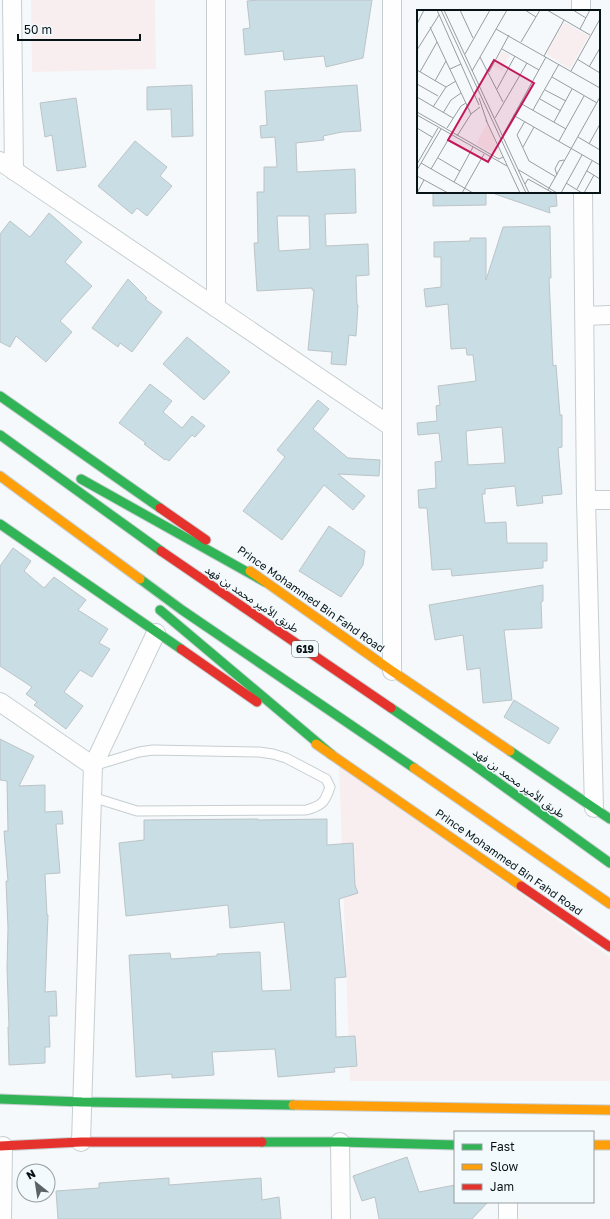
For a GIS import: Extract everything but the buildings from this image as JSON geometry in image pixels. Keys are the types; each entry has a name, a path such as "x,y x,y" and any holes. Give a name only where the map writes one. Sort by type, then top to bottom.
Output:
{"main road":[{"name":"Prince Mohammed Bin Fahd Road","path":"0,396 392,671 610,819"},
{"path":"0,435 265,582"},
{"name":"طريق الأمير محمد بن فهد","path":"0,435 134,533 474,765 610,863"},
{"path":"1,477 112,570"},
{"path":"1,477 182,610 374,739 610,904"},
{"name":"Prince Mohammed Bin Fahd Road","path":"0,524 610,947"},
{"path":"154,606 332,755"},
{"path":"0,1099 82,1102 610,1110"},
{"path":"2,1146 81,1142 340,1142 454,1145"},
{"path":"594,1145 610,1145"}],"street":[{"path":"12,0 7,166 392,427"},
{"path":"216,0 216,308"},
{"path":"392,0 392,671"},
{"path":"580,0 581,10"},
{"path":"582,193 586,500 594,808"},
{"path":"584,316 610,316"},
{"path":"586,500 610,500"},
{"path":"81,1142 94,766 156,633"},
{"path":"0,702 94,766"},
{"path":"340,1142 341,1219"},
{"path":"2,1146 2,1219"},
{"path":"508,1203 508,1219"}],"lane":[{"path":"92,796 137,811 306,810 317,808 325,800 330,787 326,779 286,758 258,752 154,750 139,752 94,766"}],"shaded area":[{"path":"31,0 155,0 156,69 32,72"},
{"path":"339,765 610,957 610,1081 350,1081"}],"traffic: fast":[{"path":"0,396 160,508"},
{"path":"0,435 161,551"},
{"path":"81,479 265,582"},
{"path":"0,524 181,649"},
{"path":"140,579 182,610 414,768"},
{"path":"160,610 332,755"},
{"path":"391,708 474,765 610,863"},
{"path":"510,751 610,819"},
{"path":"0,1099 82,1102 293,1105"},
{"path":"262,1142 340,1142 454,1145"}],"traffic: slow":[{"path":"0,476 140,579"},
{"path":"250,571 392,671 510,751"},
{"path":"316,744 521,886"},
{"path":"414,768 610,904"},
{"path":"293,1105 610,1110"},
{"path":"594,1145 610,1145"}],"traffic: jam":[{"path":"160,508 206,540"},
{"path":"161,551 391,708"},
{"path":"181,649 257,702"},
{"path":"521,886 610,947"},
{"path":"0,1146 81,1142 262,1142"}]}
